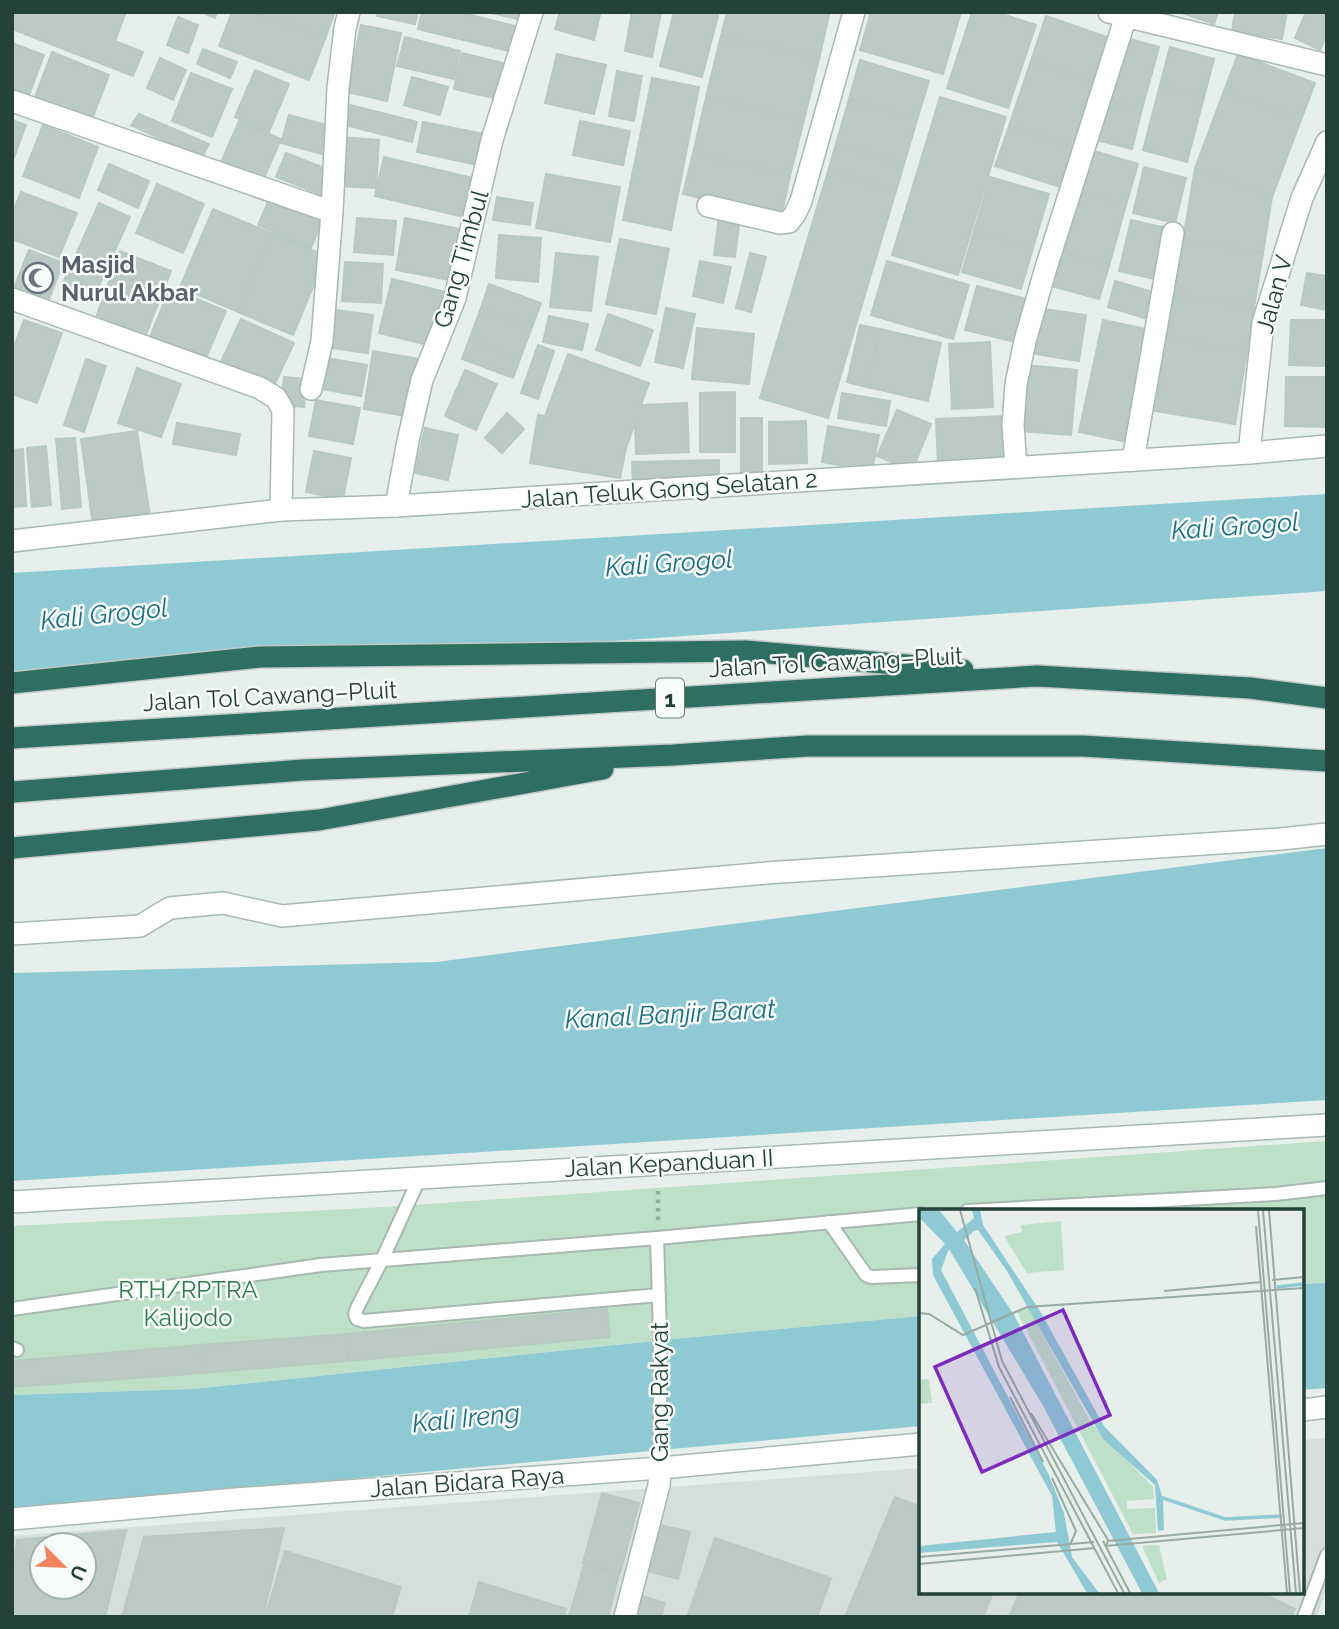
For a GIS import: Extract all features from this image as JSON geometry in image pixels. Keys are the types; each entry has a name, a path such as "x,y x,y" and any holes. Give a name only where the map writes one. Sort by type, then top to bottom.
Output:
{"highway":[{"path":"12,683 260,657 746,651 1037,676"},
{"name":"Jalan Tol Cawang–Pluit","path":"12,738 1037,676 1250,688 1327,698"},
{"path":"12,792 303,770 673,755 808,746 1083,746 1327,761"},
{"path":"12,848 319,820 673,755"}],"street":[{"path":"311,388 322,341 338,88 349,12"},
{"name":"Gang Timbul","path":"396,506 422,380 455,298 492,139 532,12"},
{"path":"708,206 780,223 789,222 795,214 804,189 854,12"},
{"path":"1016,467 1013,425 1016,384 1025,341 1117,14 1327,65"},
{"path":"12,101 332,212"},
{"name":"Jalan V","path":"1248,453 1263,323 1302,198 1327,142"},
{"path":"1133,460 1173,233"},
{"path":"12,299 260,388 276,398 283,410 281,510"},
{"name":"Jalan Teluk Gong Selatan 2","path":"12,541 281,510 396,506 1327,446"},
{"path":"12,934 140,926 170,908 223,903 282,916 766,873 1327,834"},
{"name":"Jalan Kepanduan II","path":"12,1202 1327,1125"},
{"path":"1304,1409 1327,1407"},
{"name":"Jalan Bidara Raya","path":"12,1519 661,1462 919,1444"},
{"name":"Gang Rakyat","path":"625,1617 659,1485 661,1462"}],"lane":[{"path":"420,1177 355,1314 357,1319 659,1295"},
{"path":"1001,1209 1276,1194 1327,1188"},
{"path":"1180,1209 1188,1198"},
{"path":"12,1309 321,1265 919,1214"},
{"path":"829,1222 866,1275 919,1275"},
{"name":"Gang Rakyat","path":"657,1238 661,1462"},
{"path":"1304,1617 1327,1555"}],"path":[{"path":"657,1238 659,1164"}],"shaded area":[{"path":"1327,1438 1327,1586 1317,1617 12,1617 12,1536 28,1535 28,1601 98,1601 98,1531 79,1531 919,1468 919,1594 1304,1594 1304,1440"}],"green space":[{"name":"RTH/RPTRA Kalijodo","path":"1327,1141 1327,1283 1304,1284 1304,1209 919,1209 919,1316 193,1389 12,1395 12,1226 385,1207"}],"water":[{"name":"Kali Grogol","path":"1327,494 1327,591 12,683 12,573"},
{"name":"Kanal Banjir Barat","path":"1327,848 1327,1100 12,1181 12,973 436,962"},
{"path":"1327,1283 1327,1388 1304,1390 1304,1284"},
{"name":"Kali Ireng","path":"919,1316 919,1426 12,1510 12,1395 193,1389"}],"building":[{"path":"12,12 126,12 115,41 143,52 133,76 12,29"},
{"path":"201,12 217,12 215,18"},
{"path":"232,12 254,12 325,39 309,80 219,46"},
{"path":"254,12 335,12 325,39"},
{"path":"378,12 418,12 415,24 377,16"},
{"path":"422,12 459,12 523,28 517,53 418,29"},
{"path":"487,12 529,12 527,21"},
{"path":"560,12 590,12 600,15 594,40 555,29"},
{"path":"632,12 661,12 652,57 625,51"},
{"path":"674,12 719,12 702,77 660,66"},
{"path":"727,12 815,12 829,15 819,59 721,36"},
{"path":"871,12 961,12 943,74 860,50"},
{"path":"972,12 996,12 1036,25 1008,108 947,88"},
{"path":"1179,12 1218,12 1214,24"},
{"path":"1235,12 1287,12 1282,39 1232,31"},
{"path":"1306,12 1327,12 1327,34 1320,50 1295,38"},
{"path":"1046,16 1113,39 1098,84 1031,61"},
{"path":"178,17 198,25 188,53 167,45"},
{"path":"361,25 401,33 387,101 347,92"},
{"path":"721,36 819,59 804,120 706,97"},
{"path":"405,37 460,51 454,79 397,66"},
{"path":"1123,37 1159,47 1142,109 1107,100"},
{"path":"12,43 44,55 29,95 12,88"},
{"path":"1170,47 1214,59 1204,97 1160,85"},
{"path":"203,49 237,62 230,78 197,64"},
{"path":"52,52 109,75 92,119 35,97"},
{"path":"462,53 511,65 502,100 454,89"},
{"path":"557,54 606,65 594,114 545,103"},
{"path":"1238,54 1315,83 1301,120 1224,91"},
{"path":"160,58 186,70 173,100 147,88"},
{"path":"860,60 929,81 917,120 849,99"},
{"path":"1031,61 1098,84 1076,148 1009,126"},
{"path":"255,70 289,84 269,132 235,117"},
{"path":"617,71 642,76 634,121 609,116"},
{"path":"191,73 232,89 212,137 172,121"},
{"path":"412,77 448,87 440,115 404,105"},
{"path":"652,78 699,87 671,230 623,220"},
{"path":"1160,85 1204,97 1187,162 1143,150"},
{"path":"1224,91 1301,120 1272,197 1195,168"},
{"path":"706,97 804,120 790,176 693,153"},
{"path":"940,97 1006,117 958,275 892,255"},
{"path":"849,99 917,120 904,164 836,144"},
{"path":"1107,100 1142,109 1132,149 1096,140"},
{"path":"350,105 417,122 412,142 345,125"},
{"path":"139,114 209,144 202,158 131,125"},
{"path":"289,115 334,127 326,155 281,143"},
{"path":"12,120 26,125 12,163"},
{"path":"239,121 281,139 261,185 219,167"},
{"path":"580,121 630,131 623,165 573,155"},
{"path":"423,122 490,135 483,166 417,152"},
{"path":"43,125 98,147 79,198 23,176"},
{"path":"1009,126 1076,148 1063,188 995,166"},
{"path":"340,137 379,140 376,188 336,186"},
{"path":"836,144 904,164 896,191 828,171"},
{"path":"1087,149 1138,164 1126,205 1076,190"},
{"path":"286,153 332,171 322,195 276,177"},
{"path":"693,153 790,176 781,217 683,194"},
{"path":"384,157 481,180 472,219 375,196"},
{"path":"109,164 149,181 138,208 98,190"},
{"path":"1144,167 1186,178 1175,223 1133,213"},
{"path":"1195,168 1272,197 1263,253 1183,240"},
{"path":"828,171 896,191 828,418 760,398"},
{"path":"546,174 620,187 610,242 536,228"},
{"path":"990,177 1049,194 1033,248 974,231"},
{"path":"157,184 204,204 183,253 136,233"},
{"path":"1076,190 1126,205 1109,266 1058,251"},
{"path":"21,192 77,213 59,257 12,239 12,214"},
{"path":"270,197 323,220 311,248 258,225"},
{"path":"497,197 533,203 530,225 493,220"},
{"path":"99,203 130,217 94,297 63,283"},
{"path":"213,209 271,233 238,312 180,287"},
{"path":"719,216 740,219 735,257 714,255"},
{"path":"357,218 396,221 393,255 354,252"},
{"path":"405,218 465,230 455,281 396,270"},
{"path":"1131,220 1171,229 1159,280 1119,271"},
{"path":"974,231 1033,248 1021,289 962,272"},
{"path":"271,233 326,256 293,335 238,312"},
{"path":"499,235 541,238 538,282 496,278"},
{"path":"620,239 669,249 656,314 606,304"},
{"path":"1183,240 1263,253 1254,307 1174,294"},
{"name":"Masjid Nurul Akbar","path":"29,250 63,263 46,307 12,293"},
{"path":"120,251 171,271 143,342 94,323"},
{"path":"1058,251 1109,266 1099,299 1048,285"},
{"path":"556,253 598,257 591,311 550,307"},
{"path":"750,253 766,257 751,312 736,308"},
{"path":"700,261 731,267 723,303 693,296"},
{"path":"887,261 969,285 953,339 871,315"},
{"path":"345,262 383,264 381,303 342,301"},
{"path":"1307,273 1327,276 1327,310 1301,305"},
{"path":"392,279 446,292 432,346 379,333"},
{"path":"1115,281 1159,294 1151,320 1108,307"},
{"path":"489,284 541,303 532,327 481,308"},
{"path":"977,286 1027,299 1016,342 965,330"},
{"path":"170,288 226,311 203,365 147,344"},
{"path":"1174,294 1254,307 1247,351 1167,338"},
{"path":"481,308 532,327 520,359 469,340"},
{"path":"666,308 695,314 683,368 655,362"},
{"path":"1037,308 1086,315 1079,361 1030,353"},
{"path":"336,310 373,315 368,353 331,348"},
{"path":"608,314 653,330 640,366 596,350"},
{"path":"549,316 588,324 582,350 543,342"},
{"path":"241,319 294,343 271,392 218,368"},
{"path":"24,320 62,333 37,403 12,394 12,352"},
{"path":"1103,320 1151,330 1128,442 1079,432"},
{"path":"1291,320 1327,320 1327,366 1289,365"},
{"path":"860,325 880,329 867,387 847,382"},
{"path":"697,328 754,334 749,384 692,379"},
{"path":"880,329 941,343 928,401 867,387"},
{"path":"1167,338 1247,351 1235,424 1155,411"},
{"path":"469,340 520,359 513,378 462,359"},
{"path":"990,342 993,407 952,409 949,344"},
{"path":"538,345 554,351 538,399 521,393"},
{"path":"373,351 420,359 411,417 364,409"},
{"path":"568,354 649,383 641,405 687,403 689,452 636,454 635,423 626,448 620,478 530,463 538,415 545,416"},
{"path":"327,358 367,365 361,396 321,389"},
{"path":"86,359 106,366 84,432 64,425"},
{"path":"1025,365 1077,370 1071,435 1019,431"},
{"path":"137,368 181,384 161,437 118,423"},
{"path":"465,370 497,384 476,430 445,416"},
{"path":"284,377 307,379 304,407 281,405"},
{"path":"1286,377 1327,377 1327,427 1285,426"},
{"path":"735,392 735,452 700,452 700,393"},
{"path":"842,393 890,401 886,426 838,418"},
{"path":"316,400 360,408 353,444 309,436"},
{"path":"897,410 931,424 912,471 877,456"},
{"path":"507,413 524,429 502,453 485,438"},
{"path":"1006,416 1008,460 938,463 936,419"},
{"path":"741,418 762,418 762,475 741,475"},
{"path":"806,421 807,463 769,464 769,422"},
{"path":"177,423 240,434 236,455 173,444"},
{"path":"828,426 879,435 872,471 822,462"},
{"path":"425,428 458,435 448,480 415,473"},
{"path":"137,431 150,516 93,525 81,439"},
{"path":"75,438 81,507 62,509 56,439"},
{"path":"46,446 51,505 32,507 27,448"},
{"path":"23,449 26,506 12,507 12,450"},
{"path":"314,451 351,458 343,499 306,492"},
{"path":"719,460 719,484 633,486 632,462"},
{"path":"607,1309 610,1337 348,1361 346,1334"},
{"path":"346,1334 348,1361 202,1373 200,1345"},
{"path":"200,1345 202,1373 13,1387 12,1361"},
{"path":"602,1493 639,1503 620,1573 583,1563"},
{"path":"895,1497 919,1506 919,1594 992,1594 983,1617 845,1617"},
{"path":"652,1523 690,1532 678,1579 640,1569"},
{"path":"284,1528 263,1617 122,1617 144,1537"},
{"path":"126,1530 105,1617 12,1617 12,1581 17,1540 28,1539 28,1601 98,1601 98,1533"},
{"path":"715,1538 831,1578 817,1617 687,1617"},
{"path":"285,1551 401,1587 392,1617 265,1617"},
{"path":"584,1565 619,1574 608,1617 569,1617"},
{"path":"479,1582 566,1609 564,1617 469,1617"},
{"path":"633,1593 665,1603 661,1617 626,1617"},
{"path":"1019,1594 1263,1594 1295,1609 1291,1617 1009,1617"}],"place":[{"name":"Masjid Nurul Akbar","path":"38,278"}]}
